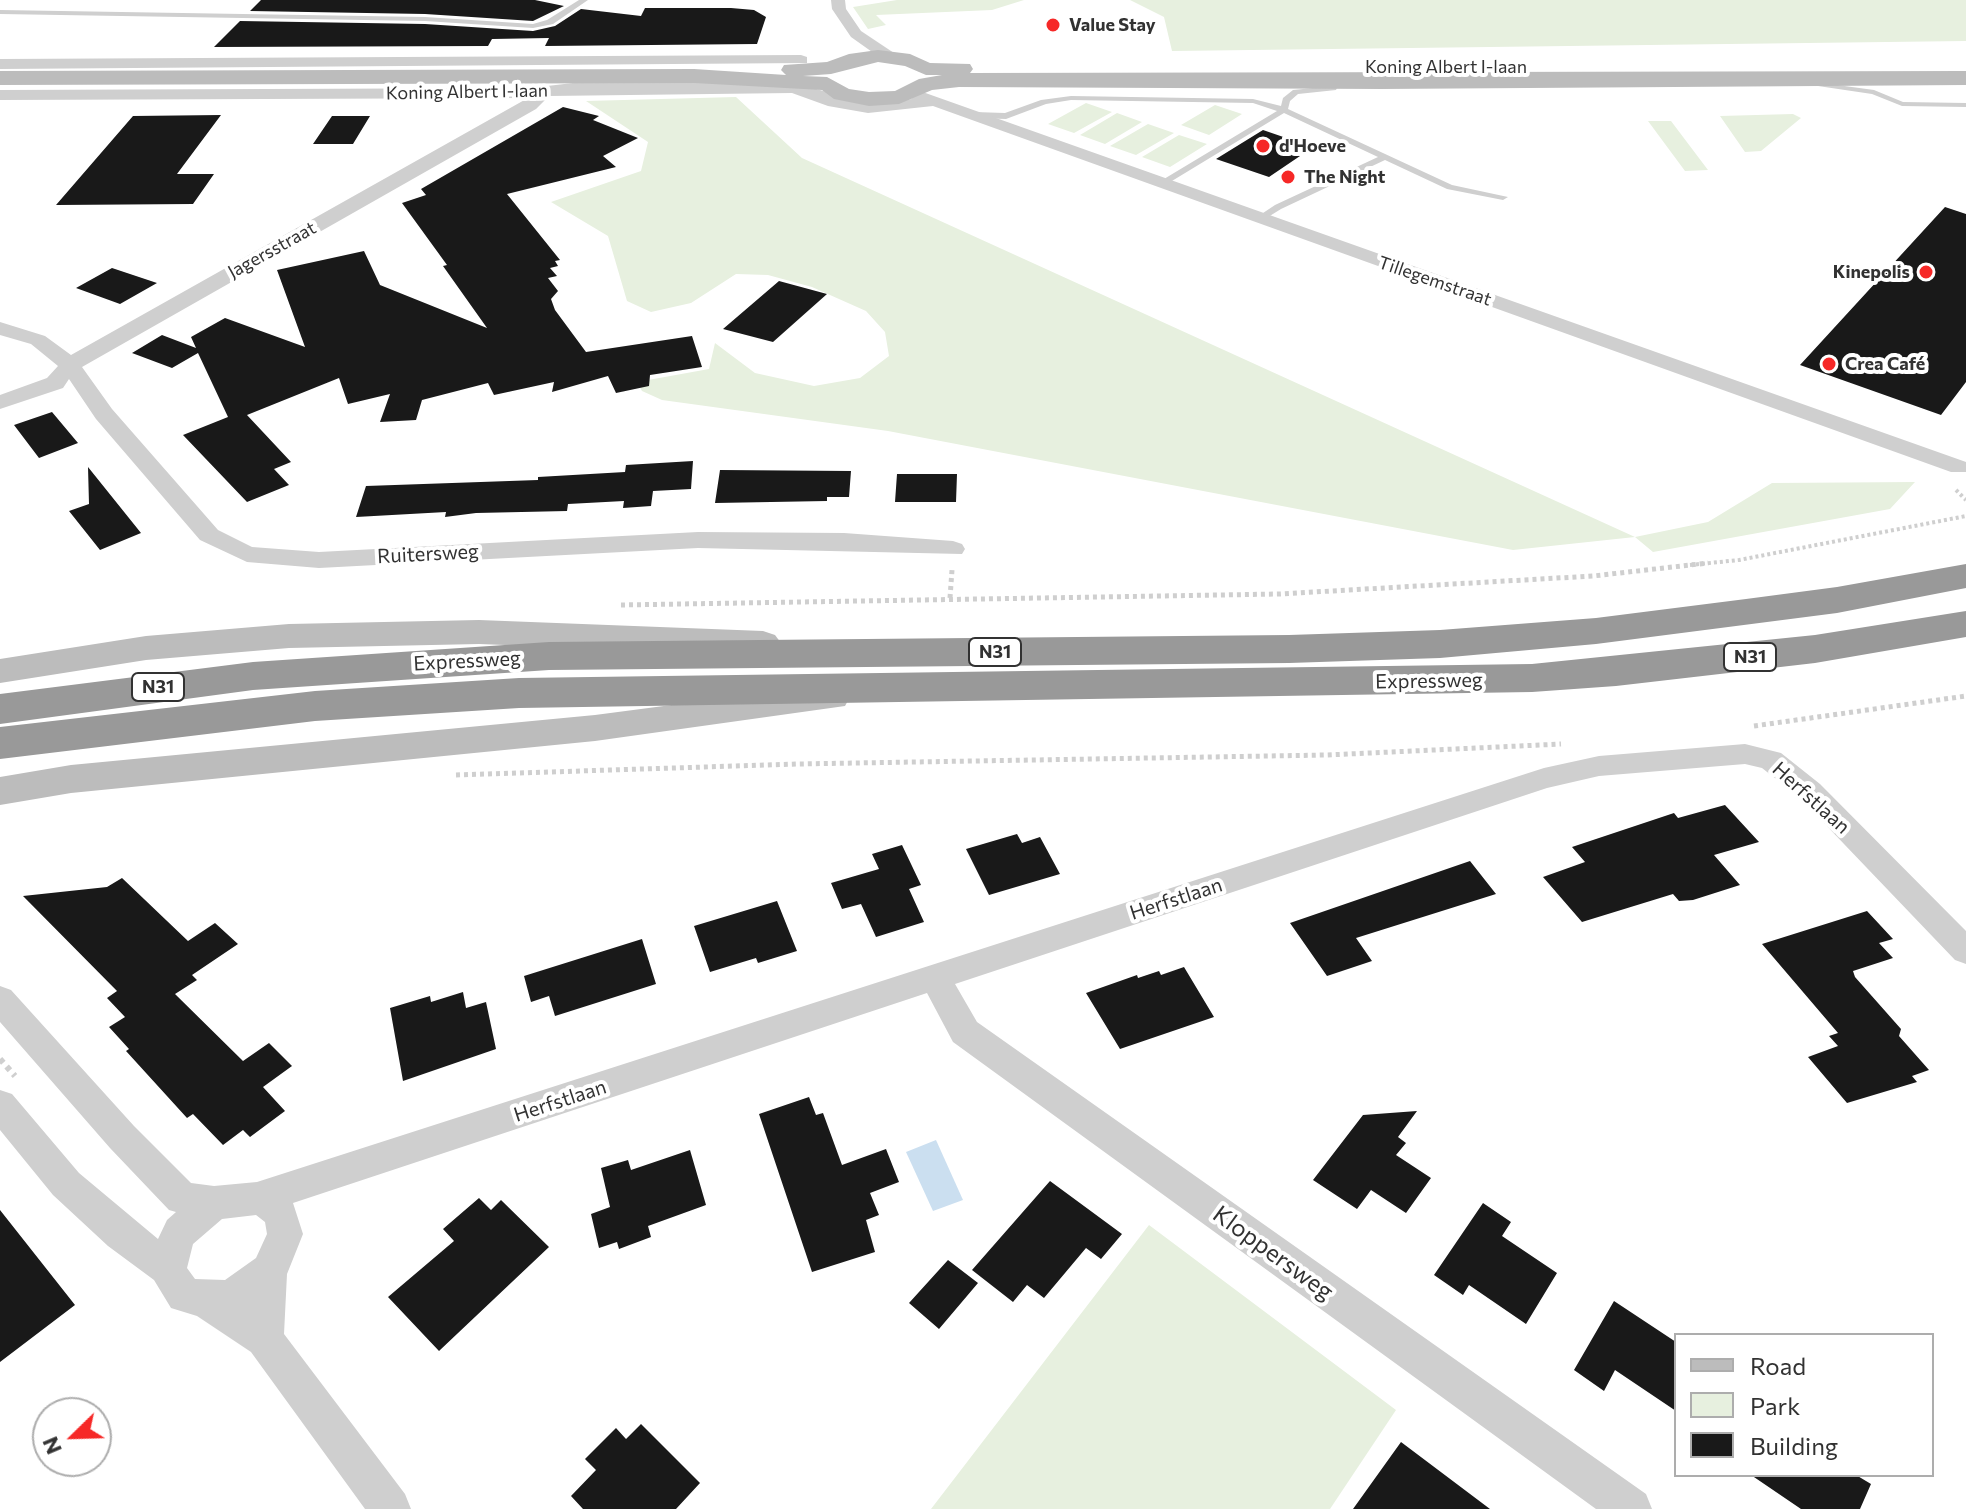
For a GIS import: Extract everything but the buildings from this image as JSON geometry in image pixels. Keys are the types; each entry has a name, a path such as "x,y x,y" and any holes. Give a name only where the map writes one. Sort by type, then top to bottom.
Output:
{"highway":[{"name":"Expressweg","path":"0,709 253,676 549,656 1440,644 1596,631 1731,614 1837,600 1966,576"},
{"name":"Expressweg","path":"0,743 226,715 402,700 680,689 1546,677 1800,651 1966,624"}],"main road":[{"name":"Koning Albert I-laan","path":"0,78 709,72 829,76 858,58 888,56 910,60 924,87"},
{"name":"Koning Albert I-laan","path":"924,87 1966,64"},
{"name":"Koning Albert I-laan","path":"829,76 855,97 884,99 959,80 1381,82 1966,78"},
{"name":"Expressweg","path":"0,671 146,648 241,640 463,632 937,652"},
{"name":"Expressweg","path":"0,791 130,773 595,728 888,688"}],"street":[{"path":"838,0 839,9 856,34 888,56"},
{"path":"856,34 858,58"},
{"name":"Koning Albert I-laan","path":"0,64 709,72 801,60"},
{"name":"Koning Albert I-laan","path":"0,95 781,88 868,108 924,87"},
{"name":"Tillegemstraat","path":"924,87 968,115 1006,122 1162,184 1959,467"},
{"name":"Jagersstraat","path":"70,365 530,105 543,92"},
{"path":"0,328 38,340 70,365 55,383 0,402"},
{"name":"Ruitersweg","path":"70,365 104,414 209,535 228,547 261,557 335,559 698,540 844,541 953,549"},
{"name":"Herfstlaan","path":"257,1198 936,979 1544,778 1599,766 1745,754 1771,760 1810,791 1966,951"},
{"name":"Kloppersweg","path":"936,979 955,1016 971,1037 1631,1509"},
{"path":"0,999 122,1137 182,1198 214,1203 257,1198 274,1205 282,1218 285,1234 280,1252 269,1270 245,1290 225,1298 205,1300 184,1295 174,1283 168,1268 171,1250 180,1232 214,1203"},
{"path":"0,1105 66,1184 121,1234 168,1268"},
{"name":"Herfstlaan","path":"285,1234 297,1207 330,1175"},
{"path":"265,1339 269,1270"},
{"path":"205,1300 265,1339 390,1509"}],"lane":[{"path":"0,12 425,19 533,26 550,22 584,0"},
{"path":"1770,80 1859,88 1902,104 1966,105"},
{"path":"1162,184 1284,110 1286,100 1296,92 1381,82"},
{"path":"1006,122 1044,102 1071,98 1237,100 1284,110 1490,208"},
{"path":"1260,219 1383,158"},
{"path":"1450,187 1503,197"}],"path":[{"path":"618,605 1279,594 1578,577 1665,571 1739,560 1966,516"},
{"path":"1742,728 1966,696"},
{"path":"449,776 797,764 1327,755 1576,743"}],"green space":[{"path":"897,0 1024,0 992,10 876,15 886,25 868,29 853,7"},
{"path":"1130,0 1966,0 1966,41 1172,51 1164,17"},
{"path":"736,97 802,158 1635,537 1513,550 888,431 662,400 642,391 637,382 709,369 715,343 755,373 814,386 860,378 889,356 885,332 866,311 812,287 768,275 736,274 691,303 651,312 627,301 608,236 551,202 641,171 648,142 586,101"},
{"path":"1086,103 1112,112 1074,133 1048,124"},
{"path":"1215,105 1242,114 1209,135 1181,125"},
{"path":"1117,113 1142,122 1105,144 1080,135"},
{"path":"1793,114 1801,118 1761,151 1745,152 1720,116"},
{"path":"1648,121 1671,121 1708,170 1685,171"},
{"path":"1148,124 1174,133 1136,155 1110,146"},
{"path":"1179,135 1207,144 1170,167 1142,157"},
{"path":"1915,482 1890,509 1653,552 1635,537 1708,522 1772,483"},
{"path":"1149,1225 1396,1410 1330,1509 931,1509"}],"water":[{"path":"936,1140 963,1200 933,1211 906,1152"}],"place":[{"name":"Value Stay","path":"1053,25"},
{"name":"d'Hoeve","path":"1263,146"},
{"name":"The Night","path":"1288,177"},
{"name":"Kinepolis","path":"1926,272"},
{"name":"Crea Café","path":"1829,364"}]}
